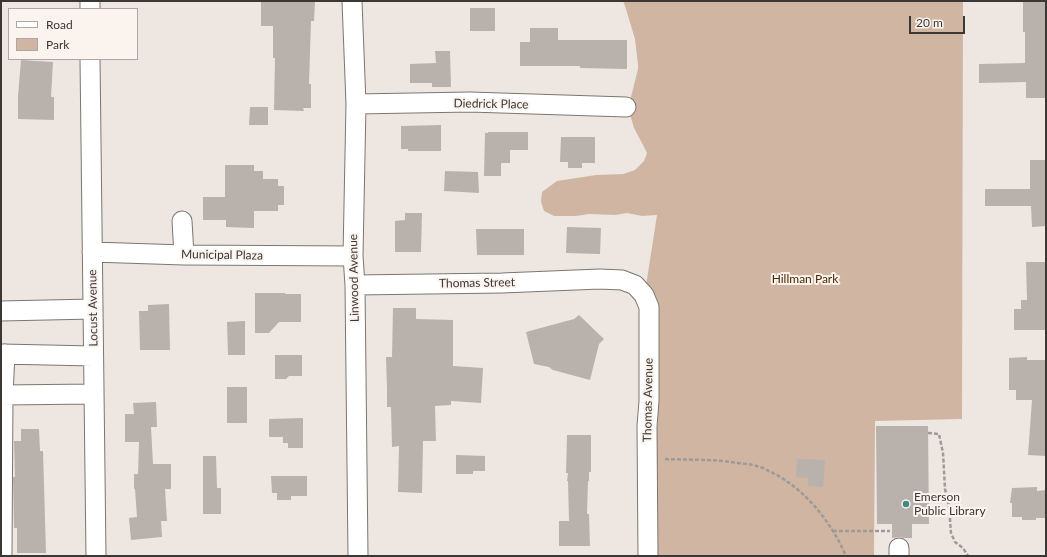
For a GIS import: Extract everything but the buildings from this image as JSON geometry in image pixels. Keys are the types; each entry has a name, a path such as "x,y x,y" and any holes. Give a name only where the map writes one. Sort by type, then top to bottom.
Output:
{"street":[{"name":"Linwood Avenue","path":"352,1 356,104 352,256 355,285 358,556"},
{"name":"Locust Avenue","path":"90,60 96,556"},
{"name":"Diedrick Place","path":"356,104 470,102 626,108"},
{"path":"182,221 184,255"},
{"name":"Municipal Plaza","path":"92,252 184,255 352,256"},
{"name":"Thomas Street","path":"355,285 502,283 600,279"},
{"name":"Thomas Avenue","path":"600,279 622,280 635,285 644,295 649,307 649,401 647,426 648,556"},
{"path":"1,311 93,310"},
{"path":"4,554 2,395 3,354 94,356"},
{"path":"2,395 94,394"}],"path":[{"path":"928,433 939,434 943,453 945,489 949,506 951,533 955,542 963,548 968,556"},
{"path":"647,458 730,461 760,467 777,475 800,492 817,509 833,531 846,556"},
{"path":"833,531 897,545"}],"green space":[{"name":"Hillman Park","path":"623,1 963,1 962,419 875,421 874,556 650,556 645,292 657,215 642,216 627,213 615,215 589,214 576,216 554,216 544,211 541,202 542,192 557,181 596,175 623,174 635,170 644,161 647,153 634,128 631,118 630,101 638,65 635,39"}],"place":[{"name":"Emerson Public Library","path":"906,504"}]}
